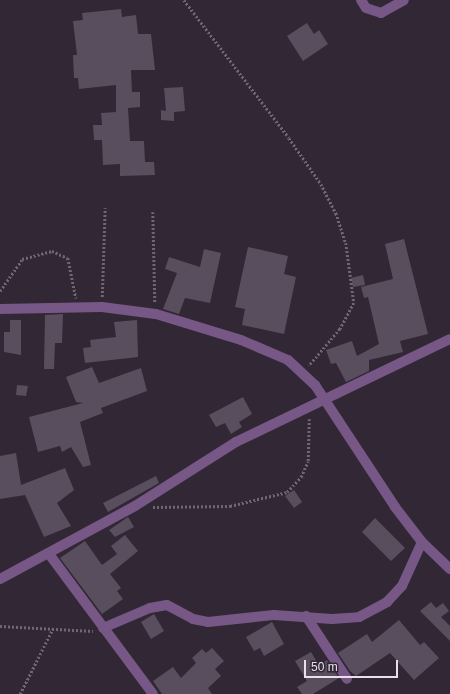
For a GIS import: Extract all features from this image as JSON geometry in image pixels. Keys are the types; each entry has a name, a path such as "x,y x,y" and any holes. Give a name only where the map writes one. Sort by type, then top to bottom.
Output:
{"street":[{"path":"361,0 366,8 382,13 404,0"},
{"path":"0,309 77,307 102,308 156,314 268,350 304,372 325,400 422,542 450,569"},
{"path":"0,580 135,506 236,442 450,339"},
{"path":"103,628 150,608 167,605 200,621 274,615 346,619 375,610 402,586 422,542"},
{"path":"49,554 153,694"},
{"path":"306,616 347,679"}],"path":[{"path":"184,0 321,184 346,243 354,303 340,329 304,372"},
{"path":"102,308 105,208"},
{"path":"153,212 156,314"},
{"path":"0,291 22,260 42,252 59,252 68,258 77,307"},
{"path":"135,506 174,509 230,506 287,492 301,477 308,461 308,408"},
{"path":"0,626 52,630 103,628"},
{"path":"20,694 52,630"}],"building":[{"path":"121,9 122,17 136,15 138,34 151,34 155,70 131,70 132,92 140,92 140,107 128,108 130,141 144,141 145,162 154,162 155,175 120,176 120,164 103,165 102,140 94,140 93,125 102,125 101,113 116,112 116,85 79,89 78,78 74,78 73,55 77,55 73,21 83,20 82,13"},
{"path":"307,23 314,34 319,30 328,44 303,61 287,36"},
{"path":"183,87 185,111 174,112 174,121 161,120 161,110 166,111 164,88"},
{"path":"404,239 428,334 400,341 403,352 369,360 369,371 346,382 336,363 331,364 326,350 352,341 357,356 379,344 368,297 364,298 361,287 393,279 385,244"},
{"path":"248,247 288,256 284,274 296,277 284,334 242,325 245,309 235,307"},
{"path":"204,249 221,253 210,303 185,298 179,314 163,309 177,273 165,269 169,257 200,267"},
{"path":"363,275 365,285 353,287 351,278"},
{"path":"63,314 62,343 55,343 54,369 44,369 45,315"},
{"path":"10,320 21,320 21,355 4,352 4,332 10,332"},
{"path":"137,320 138,357 85,363 83,348 91,347 90,340 116,337 114,322"},
{"path":"92,367 99,383 141,368 147,391 101,408 103,413 80,422 91,465 83,467 71,447 62,452 60,446 38,452 29,417 83,403 76,402 66,377"},
{"path":"17,385 28,386 26,396 16,395"},
{"path":"243,397 252,414 239,422 242,427 231,434 225,423 216,427 209,415"},
{"path":"16,453 21,485 65,468 74,490 57,503 71,526 44,537 25,495 0,499 0,456"},
{"path":"156,476 159,483 108,512 103,503"},
{"path":"294,490 302,502 294,508 285,496"},
{"path":"128,517 134,527 115,537 109,530"},
{"path":"375,518 405,548 391,561 362,532"},
{"path":"125,535 138,551 110,574 121,588 117,591 123,599 102,614 60,558 85,541 102,565 117,554 111,546"},
{"path":"431,602 436,608 443,603 449,611 441,617 450,626 450,641 420,611"},
{"path":"154,614 164,631 151,639 141,622"},
{"path":"399,620 420,645 424,642 439,658 414,680 390,653 356,676 350,671 338,653 367,634 372,642"},
{"path":"272,622 284,644 264,656 260,648 254,651 246,637"},
{"path":"212,648 224,661 215,669 221,676 208,688 212,694 162,694 153,681 173,667 181,678 196,663 192,658 202,649 206,653"},
{"path":"311,652 319,665 327,660 339,678 313,694 302,694 297,687 307,681 295,661"}]}
